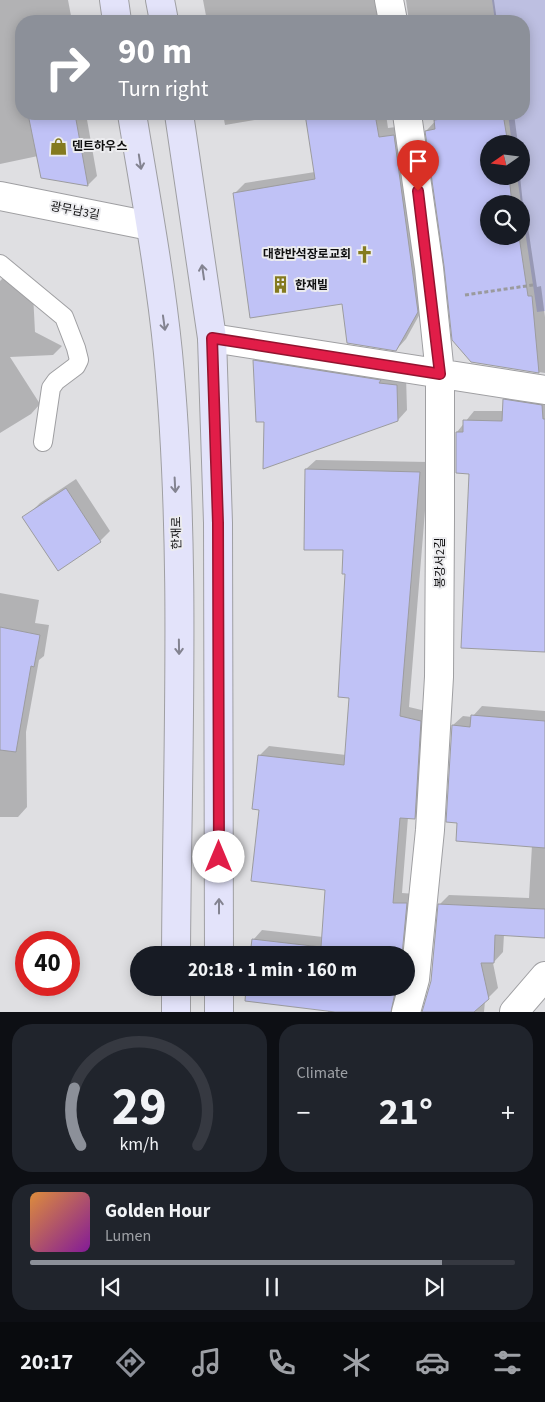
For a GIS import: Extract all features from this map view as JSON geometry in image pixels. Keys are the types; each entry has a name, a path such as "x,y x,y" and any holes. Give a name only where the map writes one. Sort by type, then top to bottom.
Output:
{"street":[{"path":"114,0 116,15"},
{"path":"160,0 163,15"},
{"path":"389,0 392,15"},
{"name":"한재로","path":"133,120 168,353 176,494 180,698 176,946"},
{"path":"180,120 212,338 218,533 219,946"},
{"name":"봉강서2길","path":"406,1012 414,979 429,839 439,677 440,374 408,120"},
{"name":"광무남3길","path":"0,196 150,226"},
{"path":"212,338 545,390"},
{"path":"514,1012 545,976"},
{"path":"176,996 176,1012"},
{"path":"219,996 219,1012"}],"lane":[{"path":"0,264 64,317 79,360 76,366 56,381 51,388 43,442"}],"path":[{"path":"432,299 533,285"}],"shaded area":[{"path":"492,0 545,0 545,311 537,312 527,245 530,245 530,195 520,195 518,185 530,185 530,135 511,135 509,120 530,120 530,15 494,15"}],"building":[{"name":"덴트하우스","path":"29,120 76,120 88,186 41,178"},
{"path":"306,120 376,120 379,137 394,135 418,312 396,351 347,343 342,304 250,318 233,193 315,179"},
{"path":"434,120 504,120 506,135 480,135 480,185 510,185 511,195 480,195 480,245 520,245 528,296 532,296 539,373 471,362 452,340 444,266 425,131 435,129"},
{"path":"253,360 381,380 379,383 397,385 398,421 263,469 264,422 256,422"},
{"path":"503,399 542,405 543,419 545,419 545,652 461,648 469,474 456,473 456,432 463,432 463,420 502,421"},
{"path":"305,469 420,472 400,716 421,721 415,819 400,818 393,903 407,903 403,946 321,946 325,890 251,881 259,810 252,809 258,755 344,765 349,698 338,697 345,574 342,574 343,550 304,550"},
{"path":"66,488 101,542 58,571 22,517"},
{"path":"0,627 40,635 34,667 31,666 16,752 0,750"},
{"path":"471,715 545,721 545,848 456,841 457,823 446,822 452,725 470,727"},
{"path":"438,904 545,909 545,938 495,935 494,963 481,963 489,999 474,1012 422,1012 431,981"},
{"path":"252,939 312,946 251,946"},
{"path":"245,996 394,996 391,1012 335,1012 245,1001"}],"place":[{"name":"덴트하우스","path":"58,146"},
{"name":"대한반석장로교회","path":"365,254"},
{"name":"한재빌","path":"281,285"}],"route":[{"path":"219,857 218,523 212,338 440,374 429,268 418,191"}]}
